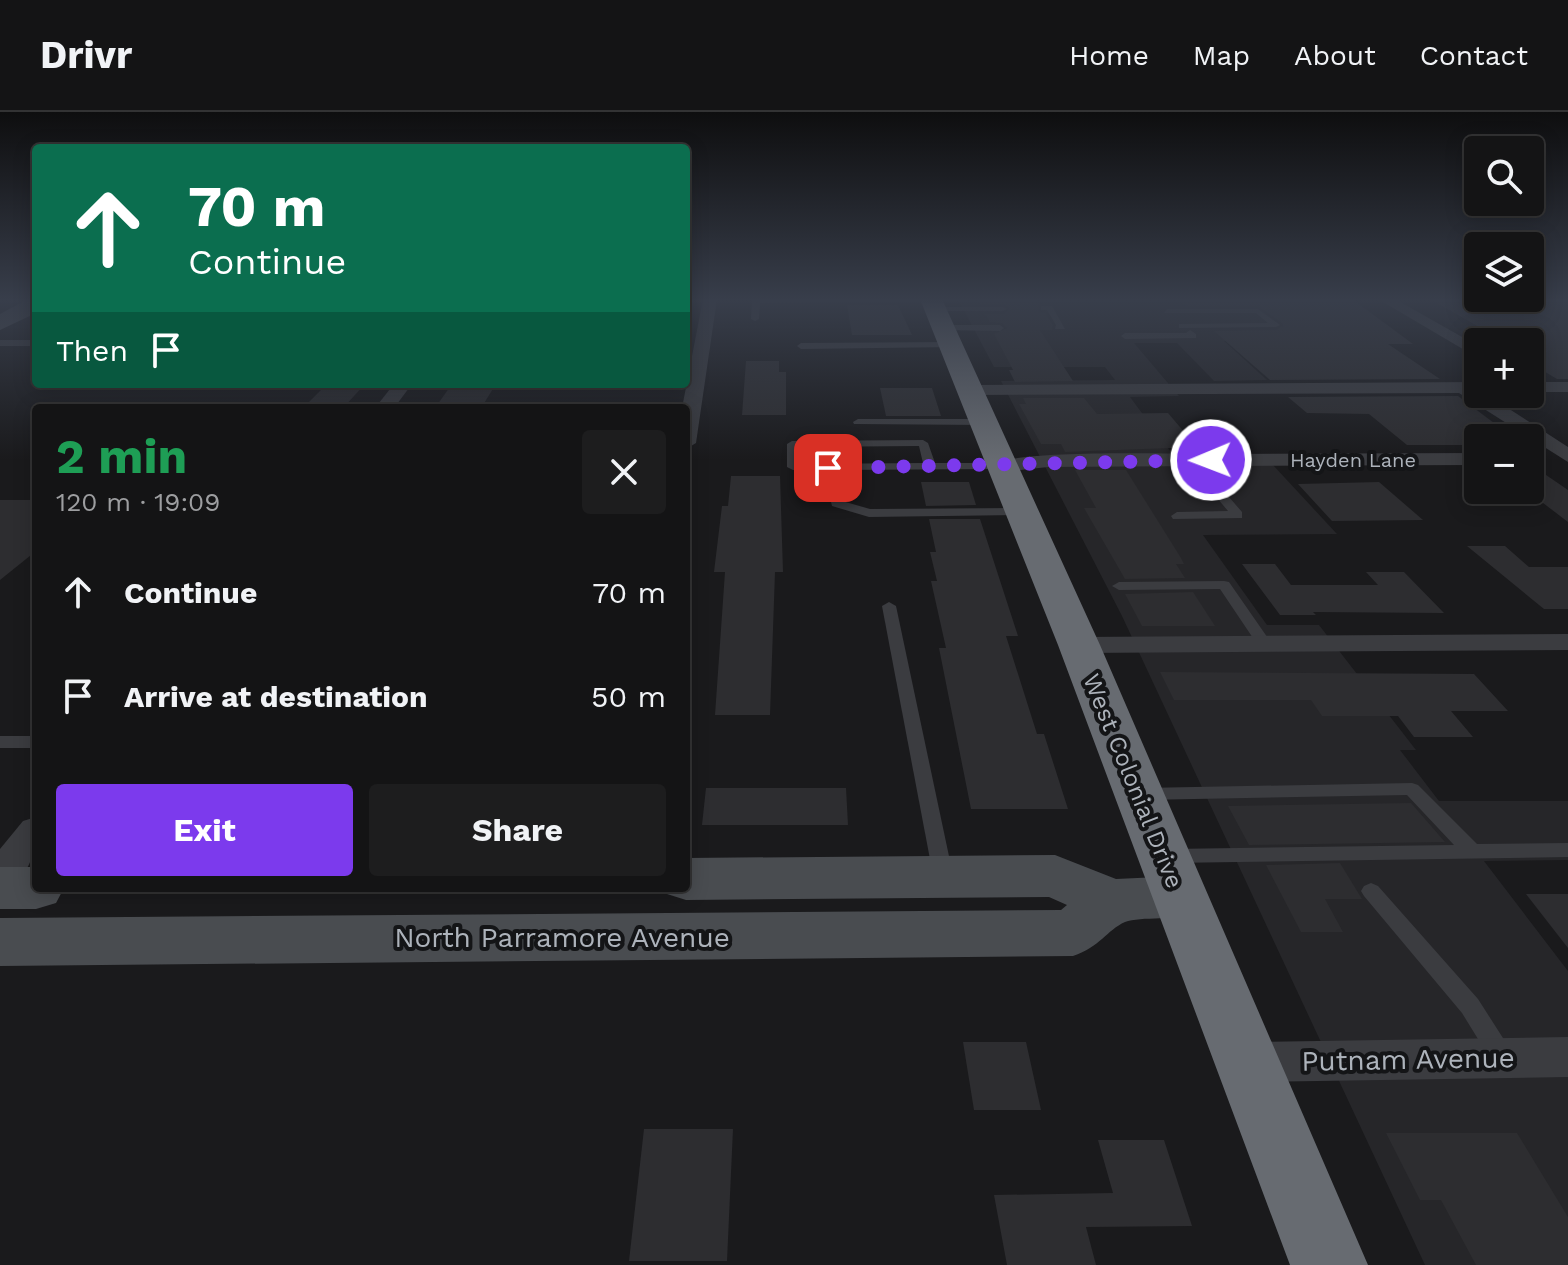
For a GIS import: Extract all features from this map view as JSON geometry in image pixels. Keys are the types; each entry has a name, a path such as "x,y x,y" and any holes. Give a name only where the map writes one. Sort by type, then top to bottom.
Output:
{"highway":[{"name":"West Colonial Drive","path":"962,353 977,406 1079,645 1329,1265"}],"street":[{"path":"690,419 701,353"},
{"path":"1544,386 1568,387"},
{"path":"387,404 400,388"},
{"path":"977,406 1276,388 1464,388"},
{"path":"1499,408 1568,458"},
{"path":"1544,459 1568,458"},
{"name":"Hayden Lane","path":"1002,466 1048,461 1464,459"},
{"path":"1079,645 1568,642"},
{"path":"0,874 32,835"},
{"path":"690,879 1055,876 1112,901 1172,877"},
{"path":"0,888 32,888"},
{"name":"North Parramore Avenue","path":"0,942 1073,933 1112,901"},
{"name":"Putnam Avenue","path":"1248,1062 1568,1057"}],"lane":[{"path":"858,422 977,406"},
{"path":"930,466 923,443 792,444 793,467 1002,466"},
{"path":"1177,516 1238,515 1210,461"},
{"path":"828,468 836,503 869,513 1023,512"},
{"path":"1119,586 1224,585 1264,644"},
{"path":"889,606 943,875"},
{"path":"0,742 32,742"},
{"path":"1139,794 1412,789 1474,853"},
{"path":"1172,877 1474,853 1568,850"},
{"path":"1371,891 1470,1006 1503,1058"}],"shaded area":[{"path":"986,353 1142,353 1179,396 1130,397 1171,452 1212,452 1223,465 1273,465 1337,534 1203,535 1267,625 1319,625 1416,750 1400,750 1439,801 1568,801 1568,860 1484,861 1568,971 1568,1265 1425,1265 1122,616 1001,381 1115,380 1105,367 994,367"},
{"path":"1187,353 1237,353 1267,380 1214,381"}],"building":[{"path":"1004,353 1055,353 1073,381 1015,382 1009,370 1013,370"},
{"path":"1239,353 1401,353 1440,379 1270,380"},
{"path":"1544,353 1568,353 1568,379 1557,379 1544,371"},
{"path":"746,361 779,361 779,372 786,372 786,415 742,415"},
{"path":"323,388 361,388 347,404 307,404"},
{"path":"449,388 494,388 484,404 438,404"},
{"path":"880,388 932,388 941,416 886,416"},
{"path":"1458,396 1464,400 1464,408 1474,408 1495,424 1464,424 1464,445 1407,445 1369,414 1307,413 1288,397"},
{"path":"1023,398 1084,398 1097,414 1168,413 1197,447 1065,452 1061,444 1041,444 1019,404 1026,404"},
{"path":"1075,470 1126,470 1181,558 1184,564 1176,564 1185,578 1125,579 1084,508 1096,508"},
{"path":"1544,474 1568,490 1568,522 1544,504"},
{"path":"731,476 780,476 783,572 775,572 770,715 715,715 725,572 714,572 722,506 728,506"},
{"path":"921,482 969,482 976,505 926,506"},
{"path":"1379,482 1423,520 1332,521 1298,484"},
{"path":"0,500 32,500 32,554 0,580"},
{"path":"929,519 980,519 1018,636 1006,636 1037,734 1044,734 1068,809 971,809 939,648 946,648 931,581 937,581 930,552 936,552"},
{"path":"1467,546 1505,546 1529,567 1568,567 1568,609 1544,609"},
{"path":"1242,564 1275,564 1291,585 1378,585 1366,572 1404,572 1444,613 1313,612 1316,615 1280,615"},
{"path":"1193,592 1215,626 1142,626 1125,594"},
{"path":"1160,672 1474,674 1508,711 1451,711 1473,737 1414,737 1398,716 1322,716 1311,700 1174,700"},
{"path":"706,788 846,788 848,825 702,825"},
{"path":"1411,803 1445,842 1249,845 1228,806"},
{"path":"1340,863 1362,899 1325,899 1343,932 1301,932 1266,865"},
{"path":"1526,894 1568,894 1568,948"},
{"path":"963,1042 1026,1042 1041,1110 974,1110"},
{"path":"644,1129 733,1129 727,1261 629,1261"},
{"path":"1386,1133 1517,1133 1568,1217 1568,1265 1476,1265 1441,1200 1420,1200"},
{"path":"1098,1140 1164,1140 1192,1226 1086,1227 1096,1265 1007,1265 994,1195 1113,1193"}],"route":[{"path":"828,468 1002,466 1048,461 1211,460"}]}
